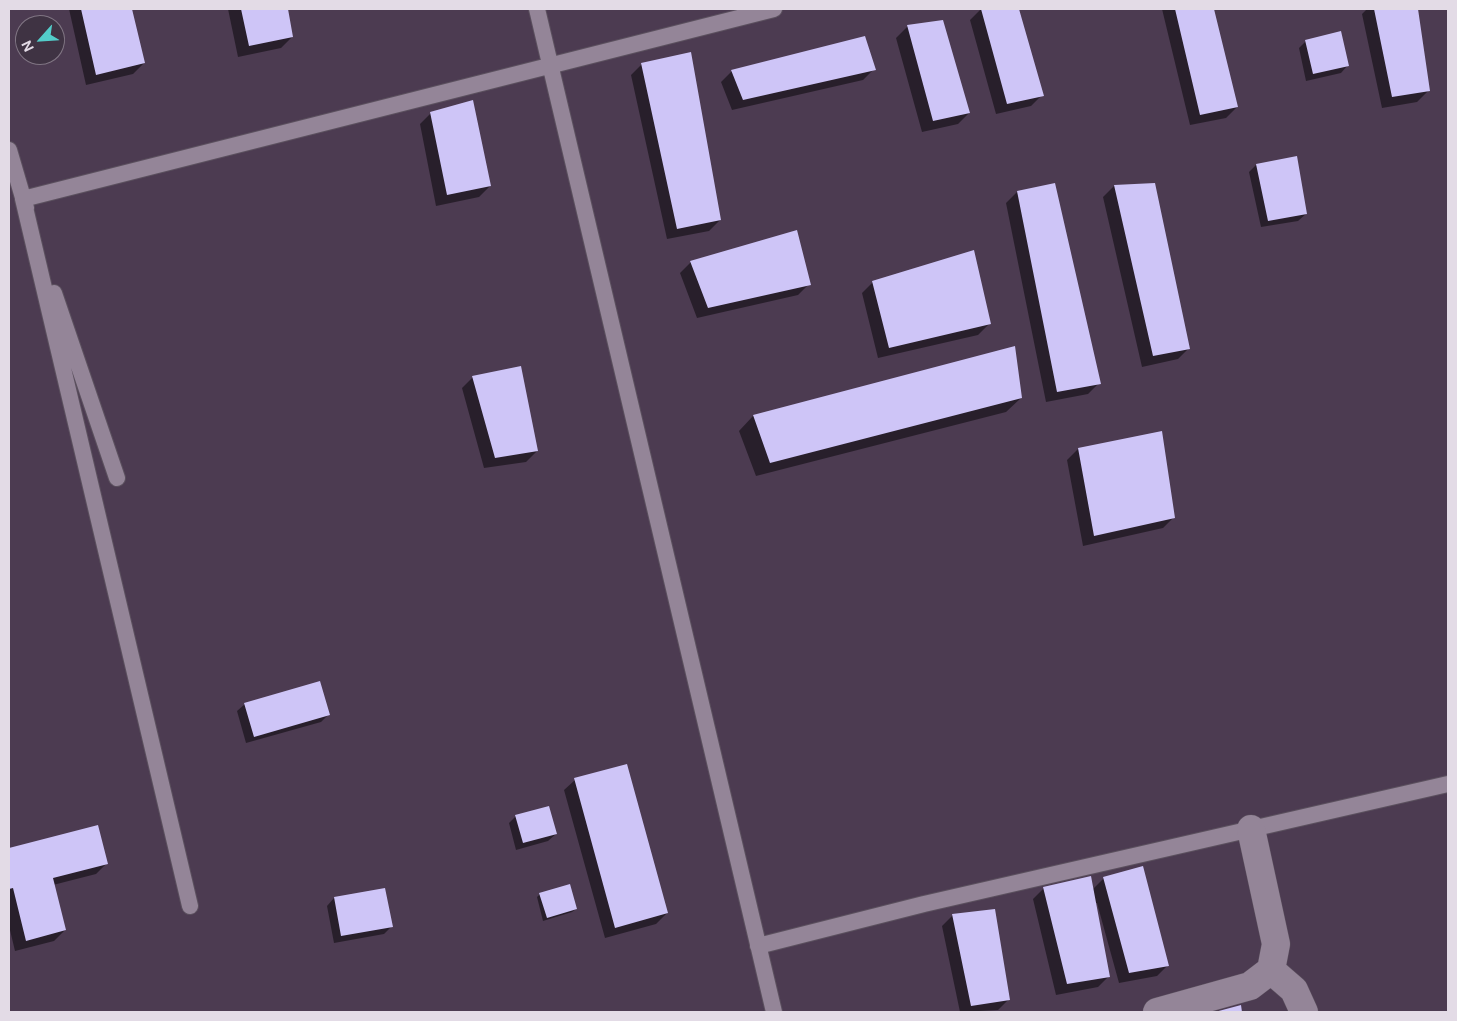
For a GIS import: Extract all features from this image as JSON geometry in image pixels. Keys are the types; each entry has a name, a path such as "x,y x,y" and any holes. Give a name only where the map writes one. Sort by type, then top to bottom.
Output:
{"street":[{"path":"1158,1012 1250,986 1271,970 1276,944 1251,830"},
{"path":"1271,970 1294,990 1304,1012"}],"lane":[{"path":"537,9 774,1012"},
{"path":"23,199 774,9"},
{"path":"9,150 23,199 190,906"},
{"path":"23,199 117,478"},
{"path":"758,946 924,904 1448,784"}],"shaded area":[{"path":"9,9 1448,9 1448,1012 9,1012"}],"building":[{"path":"81,9 132,9 145,63 96,75"},
{"path":"241,9 288,9 293,37 249,46"},
{"path":"981,9 1019,9 1044,96 1007,104"},
{"path":"1175,9 1214,9 1238,107 1200,115"},
{"path":"1374,9 1418,9 1430,91 1392,97"},
{"path":"943,20 970,113 933,121 907,25"},
{"path":"1341,31 1349,66 1313,74 1305,40"},
{"path":"865,36 876,70 743,100 731,70"},
{"path":"691,52 721,220 677,229 641,63"},
{"path":"473,100 491,186 447,195 430,112"},
{"path":"1297,156 1307,214 1268,221 1256,164"},
{"path":"1055,183 1101,384 1057,392 1017,191"},
{"path":"1155,183 1190,349 1153,356 1114,185"},
{"path":"797,230 811,285 708,308 690,261"},
{"path":"974,250 991,324 889,348 872,281"},
{"path":"1015,346 1022,398 770,463 753,415"},
{"path":"521,366 538,451 495,458 472,376"},
{"path":"1162,431 1175,518 1094,536 1078,448"},
{"path":"320,681 330,715 254,737 244,703"},
{"path":"627,764 668,913 615,928 574,778"},
{"path":"549,806 557,834 523,843 515,815"},
{"path":"98,825 108,864 53,878 66,930 26,941 13,888 9,889 9,848"},
{"path":"1143,866 1169,966 1129,973 1103,877"},
{"path":"1091,876 1110,977 1067,984 1043,887"},
{"path":"570,884 577,909 547,918 539,893"},
{"path":"385,888 393,927 341,936 334,897"},
{"path":"995,909 1010,1000 971,1006 952,914"},
{"path":"1241,1005 1242,1012 1215,1012"}]}
